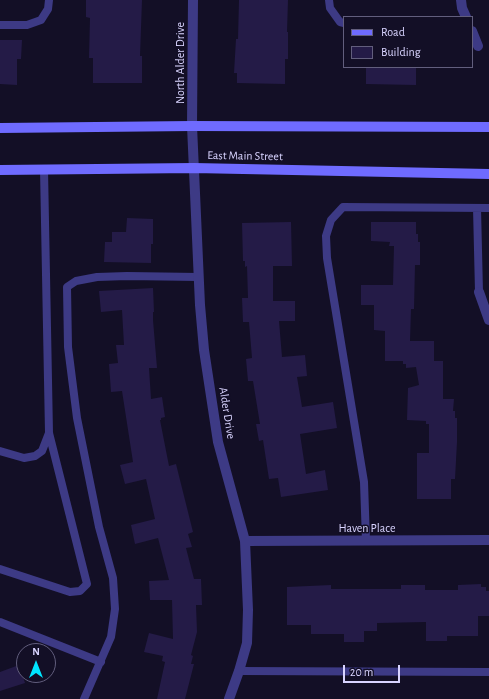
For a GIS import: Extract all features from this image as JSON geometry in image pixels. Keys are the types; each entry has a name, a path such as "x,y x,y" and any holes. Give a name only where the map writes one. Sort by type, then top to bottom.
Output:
{"main road":[{"path":"0,128 192,126 489,127"},
{"name":"East Main Street","path":"0,170 194,168 489,174"}],"street":[{"name":"North Alder Drive","path":"192,126 193,0"},
{"path":"461,0 462,8 466,16"},
{"path":"473,34 478,46"},
{"name":"Alder Drive","path":"192,126 204,350 218,442 245,541 248,610 247,643 239,672 228,699"},
{"path":"479,292 489,320"},
{"name":"Haven Place","path":"245,541 489,540"}],"lane":[{"path":"0,25 27,25 41,20 48,9 49,0"},
{"path":"329,0 330,8 340,22 343,23"},
{"path":"0,569 70,592 80,591 87,584 49,433 44,170"},
{"path":"366,541 364,482 327,258 326,236 331,220 343,207 489,208"},
{"path":"477,208 479,292"},
{"path":"84,699 111,637 115,610 113,578 99,527 77,418 68,347 67,287 76,280 97,277 199,277"},
{"path":"0,451 24,458 34,456 42,451 49,433"},
{"path":"0,622 101,662"},
{"path":"239,672 489,672"}],"building":[{"path":"86,0 142,0 140,56 142,56 142,83 93,83 93,58 89,58 90,18 86,17"},
{"path":"239,0 288,0 288,59 285,59 285,84 237,83 237,73 234,73 236,39 238,39"},
{"path":"0,40 22,40 21,59 17,59 17,85 0,84"},
{"path":"366,68 416,68 416,85 366,84"},
{"path":"127,218 153,219 151,263 104,262 105,242 112,242 112,232 126,232"},
{"path":"291,222 292,266 273,266 273,301 295,301 295,321 279,321 282,357 305,355 307,376 297,377 302,407 333,402 337,428 300,434 306,474 325,470 328,490 281,497 278,478 269,479 263,440 259,441 256,424 260,424 253,381 248,381 246,359 252,358 249,322 243,322 242,298 248,298 247,266 245,267 245,261 243,261 242,223"},
{"path":"371,222 416,222 416,234 418,234 418,242 420,242 420,265 415,265 414,309 411,309 410,341 434,341 434,361 443,361 443,399 454,399 453,411 455,411 455,418 457,418 457,442 455,479 451,479 451,499 417,499 417,453 429,453 429,424 426,424 426,421 407,420 408,388 419,385 416,367 406,368 406,364 403,364 403,361 385,361 385,331 374,330 374,305 361,305 361,285 393,285 394,246 389,246 390,242 371,241"},
{"path":"153,288 153,320 157,368 149,368 151,399 162,397 165,417 161,418 160,420 169,466 176,464 193,532 188,534 192,547 186,548 194,579 201,579 202,605 196,605 197,632 191,655 193,656 191,664 194,664 185,699 157,699 165,662 162,661 163,656 144,652 149,633 173,639 172,600 150,600 149,581 169,580 158,538 135,544 131,525 155,519 146,479 125,484 120,465 133,462 122,391 111,392 109,364 118,363 116,345 124,345 122,310 101,312 99,291"},
{"path":"481,584 481,587 486,587 486,591 489,591 489,616 478,616 478,636 447,636 447,641 426,641 426,622 377,623 377,631 364,631 364,642 344,642 344,634 311,634 311,625 287,625 287,587 331,585 331,589 401,589 401,585 425,585 425,590 458,590 458,585"},
{"path":"16,666 16,683 25,683 0,691 0,672"}]}
